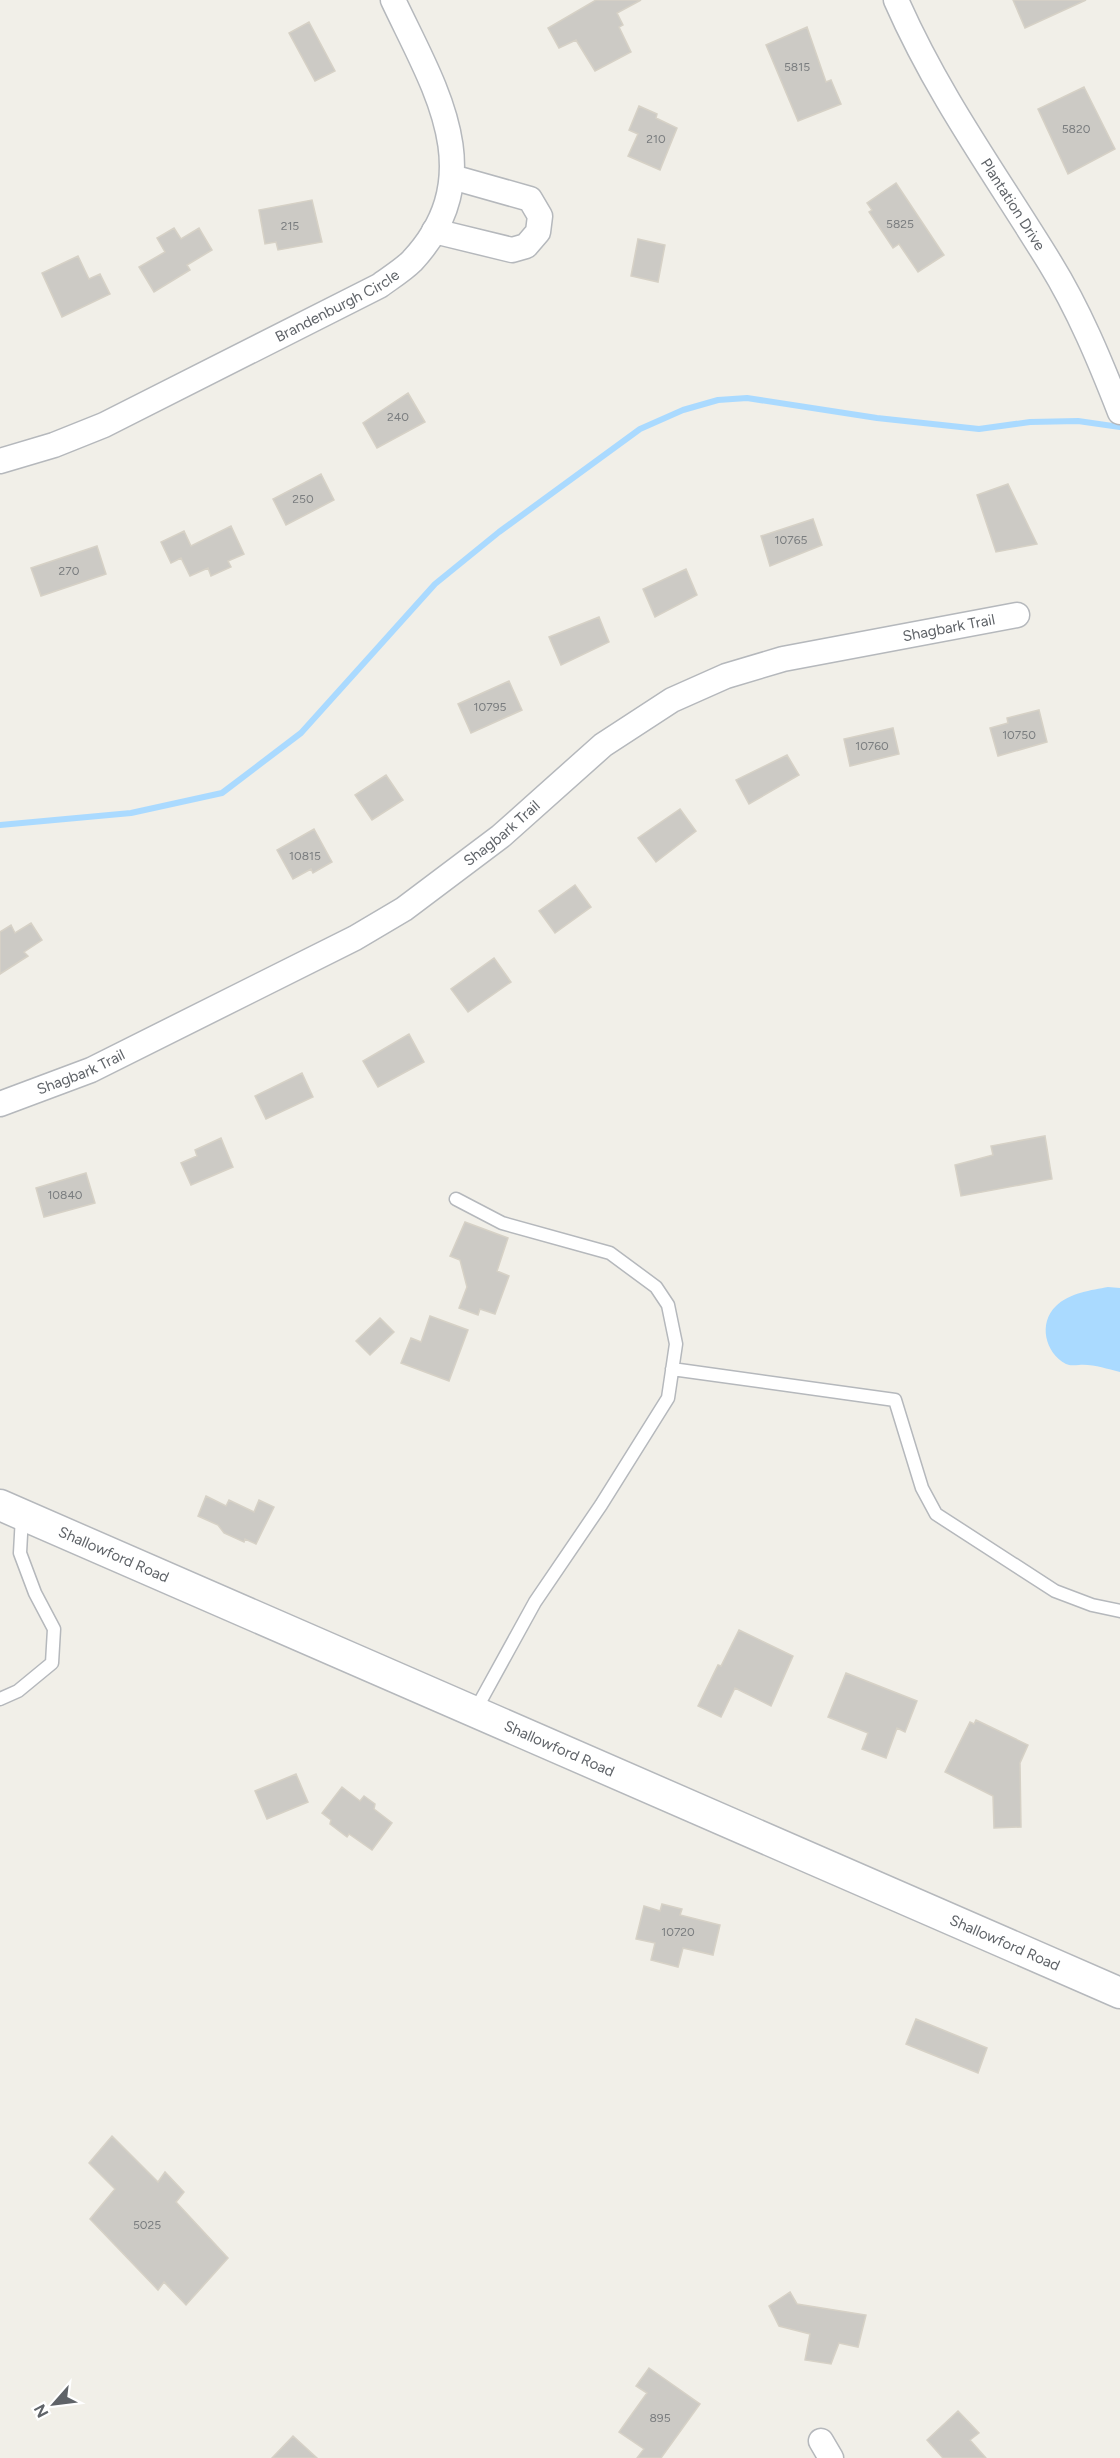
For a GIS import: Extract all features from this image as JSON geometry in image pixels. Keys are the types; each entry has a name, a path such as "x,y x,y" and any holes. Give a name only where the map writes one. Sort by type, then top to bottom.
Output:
{"street":[{"name":"Brandenburgh Circle","path":"0,461 54,445 104,425 380,286 411,262 434,231 446,205 452,177 452,143 445,114 393,0"},
{"name":"Plantation Drive","path":"896,0 918,51 958,122 1051,265 1091,339 1120,412"},
{"path":"434,231 512,250 526,246 538,232 540,216 530,199 452,177"},
{"name":"Shagbark Trail","path":"0,1104 91,1070 355,938 404,909 501,836 603,745 672,700 726,676 783,659 1017,615"},
{"name":"Shallowford Road","path":"11,1510 1120,1993"}],"lane":[{"path":"456,1199 502,1223 610,1253 656,1287 668,1305 676,1344 668,1398 535,1602 475,1711"},
{"path":"672,1369 896,1400 922,1488 936,1514 1055,1591 1092,1605 1120,1611"},
{"path":"0,1699 18,1691 52,1663 54,1629 34,1593 20,1553 11,1510"}],"water":[{"path":"1108,1287 1120,1288 1120,1372 1095,1366 1066,1364 1053,1353 1046,1337 1050,1313 1067,1298"}],"building":[{"path":"596,0 641,0 617,13 623,25 619,27 631,52 595,71 576,40 559,48 548,28"},
{"path":"1013,0 1086,0 1025,28"},
{"path":"309,22 335,71 315,81 289,33"},
{"path":"807,27 826,82 831,80 841,104 798,121 766,45"},
{"path":"1084,87 1115,149 1068,174 1038,109"},
{"path":"639,106 657,114 656,118 677,128 660,170 628,156 638,134 629,130"},
{"path":"896,183 944,255 918,272 899,244 893,248 869,212 872,210 867,203"},
{"path":"312,200 322,242 278,250 276,242 265,244 259,210"},
{"path":"174,228 181,239 199,228 212,250 187,265 190,270 154,292 139,267 165,252 157,238"},
{"path":"638,239 665,245 658,282 631,276"},
{"path":"78,256 89,279 100,274 110,294 62,317 42,273"},
{"path":"408,393 425,422 377,448 363,423"},
{"path":"321,474 334,500 286,525 273,499"},
{"path":"1008,484 1037,544 996,552 977,495"},
{"path":"813,519 822,545 770,566 761,536"},
{"path":"231,526 244,554 228,561 231,567 211,576 208,568 190,576 181,558 171,563 161,542 184,531 191,546"},
{"path":"97,546 106,574 41,596 31,568"},
{"path":"686,569 697,595 655,617 643,589"},
{"path":"599,617 609,642 561,665 549,637"},
{"path":"509,681 522,710 471,733 458,704"},
{"path":"1039,710 1047,742 998,756 990,728 1008,723 1007,718"},
{"path":"893,728 899,754 850,766 844,739"},
{"path":"787,755 799,775 749,804 736,780"},
{"path":"386,775 403,800 372,820 355,795"},
{"path":"680,809 696,831 656,862 638,838"},
{"path":"314,829 332,862 313,873 311,869 293,879 277,850"},
{"path":"575,885 591,907 555,933 539,911"},
{"path":"31,923 42,940 24,952 28,956 0,974 0,932 11,925 15,933"},
{"path":"494,958 511,982 468,1012 451,989"},
{"path":"409,1034 424,1062 378,1087 363,1061"},
{"path":"302,1073 313,1097 266,1119 255,1096"},
{"path":"1045,1136 1052,1179 961,1196 955,1165 993,1155 991,1146"},
{"path":"221,1138 233,1167 191,1185 181,1163 197,1156 195,1150"},
{"path":"86,1173 95,1203 44,1217 36,1188"},
{"path":"465,1222 508,1238 497,1271 509,1276 495,1314 480,1309 478,1315 459,1308 467,1287 460,1260 450,1256"},
{"path":"430,1316 468,1330 449,1381 401,1363 411,1338 421,1342"},
{"path":"380,1318 394,1332 370,1355 356,1341"},
{"path":"206,1496 226,1506 229,1500 254,1512 259,1500 274,1507 256,1544 245,1539 244,1542 224,1533 218,1525 198,1516"},
{"path":"739,1630 793,1656 771,1706 735,1688 721,1717 698,1706 718,1665 721,1666"},
{"path":"846,1673 917,1701 905,1732 897,1728 886,1758 862,1749 868,1733 828,1717"},
{"path":"976,1720 1028,1745 1020,1763 1021,1827 994,1828 993,1796 945,1772 970,1722 974,1724"},
{"path":"296,1774 308,1802 267,1819 255,1791"},
{"path":"342,1787 360,1801 364,1796 375,1804 374,1809 392,1823 372,1850 349,1834 347,1837 330,1824 331,1820 322,1813"},
{"path":"662,1904 682,1909 680,1915 720,1925 713,1955 683,1948 678,1967 651,1960 655,1943 636,1939 644,1906 660,1911"},
{"path":"916,2019 987,2048 978,2073 906,2044"},
{"path":"112,2136 158,2182 165,2172 184,2192 176,2202 228,2258 186,2305 164,2282 158,2290 90,2219 115,2189 89,2163"},
{"path":"790,2292 797,2304 866,2315 858,2347 839,2343 831,2364 805,2360 810,2334 779,2326 769,2306"},
{"path":"649,2368 700,2404 661,2458 637,2458 644,2449 619,2432 647,2393 636,2386"},
{"path":"958,2411 979,2433 970,2440 986,2458 943,2458 927,2440"},
{"path":"293,2436 317,2458 272,2458"}],"waterway":[{"path":"0,825 131,813 222,793 301,733 435,584 499,532 640,429 683,410 718,400 747,398 877,418 979,429 1030,422 1078,421 1120,427"}]}
